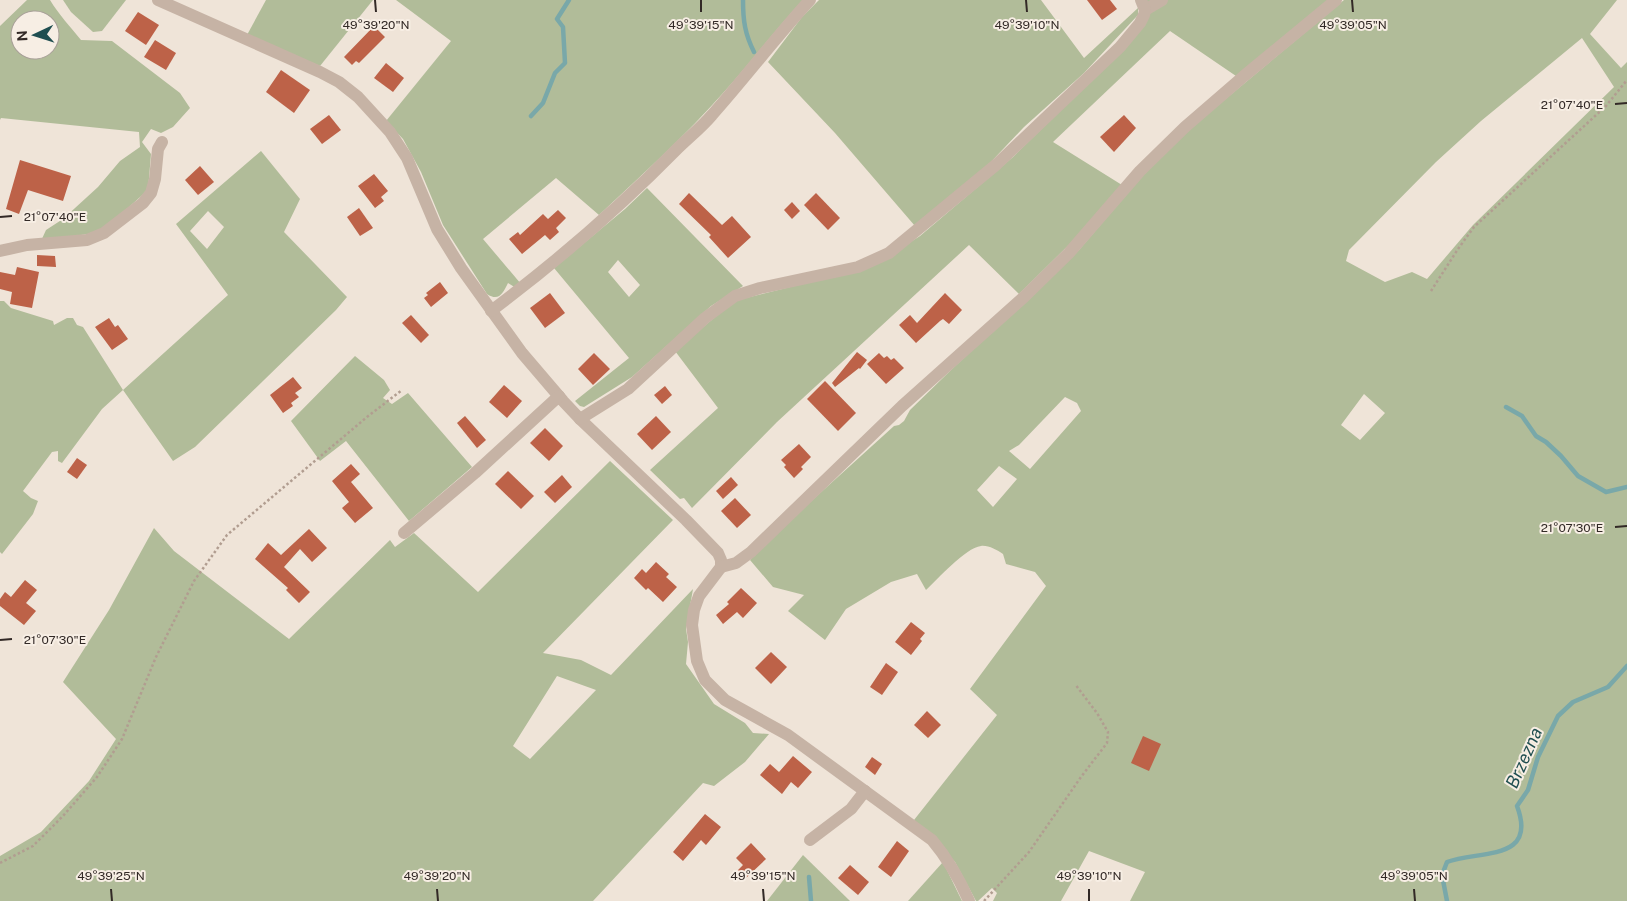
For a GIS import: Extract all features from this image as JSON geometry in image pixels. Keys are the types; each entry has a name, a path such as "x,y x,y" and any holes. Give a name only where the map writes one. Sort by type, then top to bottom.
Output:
{"street":[{"path":"158,0 339,82 358,97 390,132 407,158 437,229 460,268 522,353 580,419 718,553 721,567 700,596 694,610 692,625 697,660 705,680 725,700 788,735 932,840 960,879 969,901"},
{"path":"491,311 543,271 656,170 712,115 810,0"},
{"path":"580,419 628,389 705,318 735,296 760,288 858,267 889,253 996,164 1114,53 1140,23 1144,15 1143,5 1162,0"},
{"path":"721,567 736,563 751,552 902,406 1024,297 1069,253 1140,171 1185,128 1244,76 1336,0"},
{"path":"0,251 27,245 87,240 104,233 143,203 152,193 158,149 162,142"},
{"path":"404,533 559,396"},
{"path":"810,840 851,809 865,791"}],"path":[{"path":"1431,291 1458,248 1474,227 1606,106 1627,80"},
{"path":"0,863 33,846 63,816 96,777 122,740 156,657 194,581 228,535 402,390"},
{"path":"984,901 1029,852 1107,743 1108,732 1097,713 1075,684"}],"green space":[{"path":"27,0 50,0 57,10 17,10"},
{"path":"63,0 126,0 102,31 93,32 71,12"},
{"path":"266,0 373,0 320,66 247,35"},
{"path":"396,0 803,0 734,81 694,124 599,215 556,178 483,239 521,284 516,288 508,283 502,293 495,297 487,294 443,225 421,172 403,139 386,121 451,41"},
{"path":"819,0 1041,0 1084,58 1138,8 1138,15 1084,73 1024,127 989,164 915,226 835,133 768,62 802,17"},
{"path":"1147,0 1329,0 1236,76 1170,31 1053,142 1122,185 1087,227 1019,294 969,245 777,422 692,508 684,498 680,499 650,470 718,408 675,351 734,301 871,267 920,236 1013,157 1116,56"},
{"path":"1344,0 1617,0 1590,34 1621,68 1627,62 1627,901 1130,901 1145,872 1089,851 1061,901 993,901 997,893 992,888 976,901 955,862 914,820 997,715 970,689 1046,586 1035,572 1006,564 1003,554 995,549 981,546 967,552 926,590 917,574 891,582 846,609 825,640 788,611 804,595 773,587 750,560 797,514 894,426 904,421 910,410 1079,250 1142,176 1174,142","holes":["1582,38 1614,87 1473,225 1427,279 1412,272 1385,282 1346,261 1349,250 1436,162 1481,121","1364,394 1385,413 1360,440 1341,425","1065,397 1077,403 1081,411 1030,469 1009,451 1019,445","999,466 1017,479 993,507 977,490"]},
{"path":"60,15 81,40 112,41 180,93 190,108 173,127 161,133 151,129 142,142 151,154 148,190 101,232 41,241 46,230 63,219 98,187 120,161 140,147 139,132 1,118 0,120 0,26 10,16 10,60 60,60"},
{"path":"261,151 300,199 284,232 347,297 336,310 195,447 173,461 123,390 228,295 176,224","holes":["208,211 224,227 207,249 190,231"]},
{"path":"647,188 743,286 711,306 632,377 584,407 575,401 629,358 554,268 625,209","holes":["618,260 640,285 629,297 608,272"]},
{"path":"0,301 4,301 11,308 53,321 54,325 67,318 73,318 77,325 83,327 123,390 102,409 62,463 58,461 58,451 52,452 23,491 38,501 33,514 2,554 0,552"},
{"path":"355,356 384,380 390,390 383,398 392,404 408,393 472,467 409,521 346,441 320,461 291,421"},
{"path":"610,461 673,520 543,653 581,660 611,675 693,589 686,629 688,642 686,664 714,704 745,723 753,733 769,734 745,762 714,786 703,783 593,901 0,901 0,856 41,832 89,781 116,739 63,682 109,610 154,528 174,551 289,639 390,540 395,547 414,533 478,592","holes":["557,676 596,690 530,759 513,746"]},
{"path":"803,855 850,901 767,901"},
{"path":"943,862 962,901 908,901"}],"building":[{"path":"1087,0 1110,0 1117,9 1102,20"},
{"path":"138,12 159,25 146,45 125,31"},
{"path":"374,26 385,37 359,63 356,61 352,65 344,57"},
{"path":"155,40 176,53 166,70 144,57"},
{"path":"386,63 404,78 393,92 374,78"},
{"path":"281,70 310,90 294,113 266,92"},
{"path":"329,115 341,130 322,144 310,129"},
{"path":"1124,115 1136,128 1114,152 1100,137"},
{"path":"20,160 71,176 63,201 28,190 19,214 6,209"},
{"path":"200,166 214,182 198,195 185,180"},
{"path":"374,174 388,191 381,197 384,201 375,208 358,186"},
{"path":"689,193 722,225 732,216 751,237 728,258 709,237 711,235 679,204"},
{"path":"816,193 840,218 828,230 804,205"},
{"path":"792,202 800,211 792,219 784,210"},
{"path":"359,208 373,228 360,236 347,217"},
{"path":"558,210 566,218 556,228 559,232 550,240 545,235 522,254 509,239 518,232 520,235 543,214 548,219"},
{"path":"37,255 55,256 56,267 37,266"},
{"path":"17,267 39,272 32,308 10,304 12,292 0,289 0,272 15,275"},
{"path":"440,282 448,293 431,307 424,298 428,295 426,293"},
{"path":"550,293 565,313 545,328 530,308"},
{"path":"945,293 962,310 949,324 943,319 940,321 916,343 899,325 910,315 917,323"},
{"path":"411,315 429,335 421,343 402,323"},
{"path":"109,318 115,327 118,325 128,339 112,350 95,327"},
{"path":"857,352 867,360 860,369 835,387 832,383"},
{"path":"594,353 610,369 593,385 578,369"},
{"path":"879,353 884,358 887,356 891,360 894,358 904,368 886,384 867,364"},
{"path":"293,377 302,388 295,393 299,397 291,403 293,406 283,413 270,395"},
{"path":"825,381 856,413 838,431 807,399"},
{"path":"504,385 522,401 507,418 489,402"},
{"path":"665,386 672,395 662,404 654,395"},
{"path":"465,416 486,440 477,448 457,423"},
{"path":"656,416 671,432 652,450 637,434"},
{"path":"545,428 563,446 549,461 530,443"},
{"path":"799,444 811,457 794,478 784,467 786,465 781,460"},
{"path":"77,458 87,465 77,479 67,472"},
{"path":"351,464 360,474 351,482 373,508 355,523 342,508 349,502 332,481"},
{"path":"508,471 534,496 521,509 495,484"},
{"path":"562,475 572,487 555,503 544,492"},
{"path":"731,477 738,485 723,499 716,491"},
{"path":"735,498 751,515 737,528 721,511"},
{"path":"309,529 327,548 312,562 300,549 284,567 310,592 299,603 286,590 288,588 255,559 268,543 281,555"},
{"path":"656,562 669,574 666,577 677,587 663,602 648,588 646,590 634,578 642,569 646,573"},
{"path":"25,580 37,590 26,603 36,611 24,625 0,606 0,599 5,592 11,597"},
{"path":"741,588 757,603 743,618 737,612 723,624 716,615 729,604 727,602"},
{"path":"911,622 925,633 920,639 922,641 911,655 895,642"},
{"path":"771,652 787,667 771,684 755,668"},
{"path":"886,663 898,672 882,695 870,687"},
{"path":"927,711 941,725 928,738 914,725"},
{"path":"1143,736 1161,744 1149,771 1131,763"},
{"path":"793,756 812,772 798,788 791,782 782,794 760,775 770,764 779,772"},
{"path":"872,757 882,764 875,775 865,767"},
{"path":"705,814 721,827 706,845 701,840 683,861 673,852"},
{"path":"897,841 909,851 891,877 878,867"},
{"path":"751,843 766,859 746,878 738,870 743,865 736,858"},
{"path":"850,865 869,882 858,895 838,878"}],"waterway":[{"path":"531,116 543,103 555,73 565,63 563,27 557,19 569,0"},
{"path":"743,0 745,27 754,52"},
{"path":"1506,407 1522,416 1536,436 1546,442 1561,456 1578,476 1606,492 1627,487"},
{"name":"Brzezna","path":"1447,901 1442,875 1447,862 1502,850 1513,845 1519,837 1521,824 1517,806 1528,790 1538,757 1558,716 1573,702 1608,687 1627,666"},
{"path":"809,877 811,901"}]}
